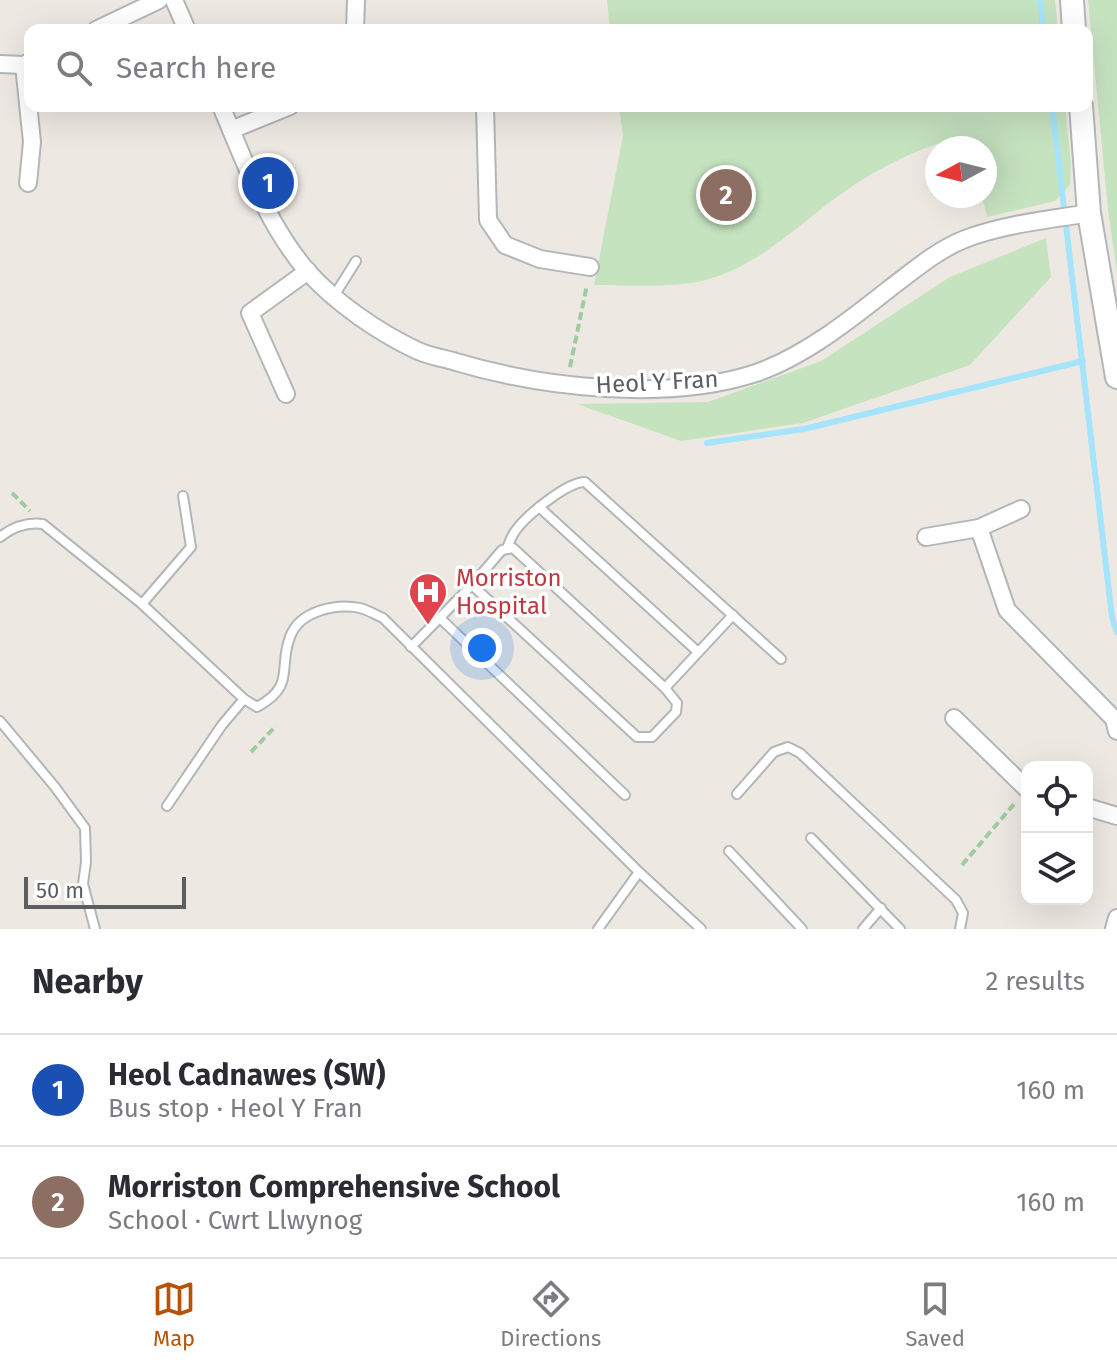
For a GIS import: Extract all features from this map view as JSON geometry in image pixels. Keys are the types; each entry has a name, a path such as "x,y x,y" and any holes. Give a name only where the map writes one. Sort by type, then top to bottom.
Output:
{"street":[{"path":"109,24 159,0"},
{"path":"174,0 184,24"},
{"path":"355,24 356,0"},
{"path":"1072,0 1074,24"},
{"path":"0,64 24,63"},
{"path":"28,183 32,142 30,112"},
{"name":"Heol Y Fran","path":"224,112 284,239 308,271 334,296 417,351 516,379 566,385 641,388 705,384 757,372 805,348 851,319 925,261 964,240 1006,227 1089,213"},
{"path":"231,130 275,112"},
{"path":"485,112 488,220 505,245 540,259 590,267"},
{"path":"1081,112 1089,213 1117,377"},
{"path":"286,394 250,313 308,271"},
{"path":"926,537 979,528 1021,509"},
{"path":"979,528 1007,610 1114,719 1117,731"},
{"path":"954,718 1021,783"},
{"path":"1093,809 1117,816"},
{"path":"1114,929 1117,918"}],"lane":[{"path":"334,296 356,261"},
{"path":"507,548 514,532 539,507 572,485 585,482 781,659"},
{"path":"142,604 191,547 183,496"},
{"path":"539,507 698,652"},
{"path":"0,537 10,529 31,522 43,524 142,604 244,699 257,707 279,690 286,673 289,637 297,625 327,607 361,608 383,618 639,872 701,929"},
{"path":"411,647 502,550 513,548 665,688 677,703 676,712 652,737 637,737 472,585"},
{"path":"665,688 733,615"},
{"path":"440,618 625,795"},
{"path":"167,806 222,725 244,699"},
{"path":"0,721 85,828 83,884 95,929"},
{"path":"737,794 774,752 788,747 800,753 956,900 963,913 960,929"},
{"path":"811,838 900,929"},
{"path":"729,851 802,929"},
{"path":"598,929 639,872"},
{"path":"863,929 881,908"}],"path":[{"path":"566,385 590,267"},
{"path":"251,752 276,726"},
{"path":"962,865 1021,796"}],"green space":[{"path":"607,0 1055,0 1057,24 609,24"},
{"path":"1088,0 1117,0 1117,273 1108,210 1093,24 1090,24"},
{"path":"620,112 1066,112 1070,185 1055,201 987,217 985,208 997,208 997,136 925,136 925,149 870,175 746,264 709,279 682,284 594,285 623,136"},
{"path":"1046,238 1051,277 970,365 803,423 681,441 577,404 708,402 821,361 950,277"}],"waterway":[{"path":"1040,0 1042,24"},
{"path":"1053,112 1112,617 1117,632"},
{"path":"707,443 804,429 1083,361"}],"place":[{"name":"Heol Cadnawes (SW)","path":"268,183"},
{"name":"Morriston Comprehensive School","path":"726,195"},
{"name":"Morriston Hospital","path":"428,626"}]}
